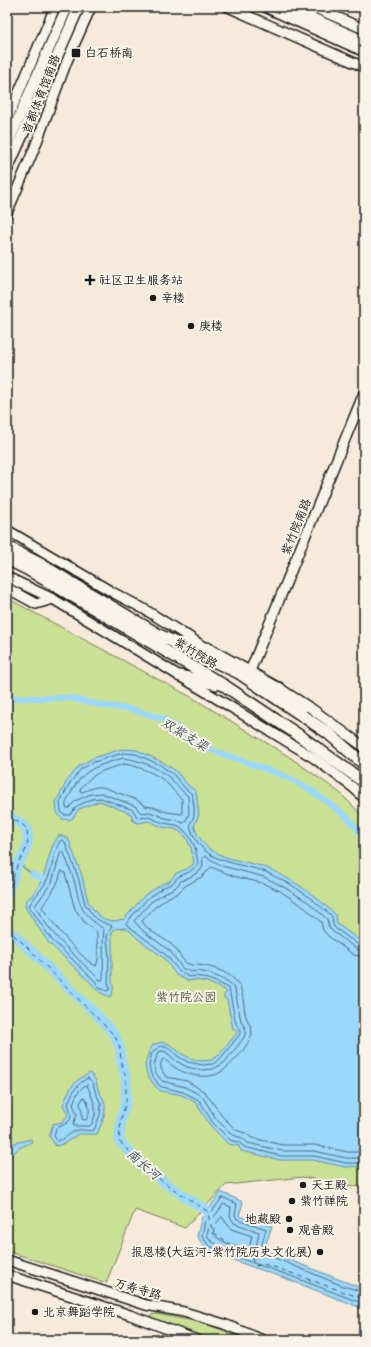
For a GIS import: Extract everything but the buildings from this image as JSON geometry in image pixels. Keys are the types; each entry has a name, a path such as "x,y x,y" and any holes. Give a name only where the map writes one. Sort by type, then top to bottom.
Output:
{"highway":[{"name":"紫竹院路","path":"7,546 159,635 245,672 328,733 364,764"},
{"name":"紫竹院路","path":"7,559 27,569 225,686 297,734 364,782"},
{"path":"186,636 245,672"},
{"path":"180,676 225,686"},
{"path":"279,688 328,733"}],"main road":[{"name":"首都体育馆南路","path":"7,170 11,140 67,7"},
{"name":"首都体育馆南路","path":"11,140 79,7"},
{"path":"266,7 364,51"},
{"path":"287,7 364,41"}],"street":[{"name":"首都体育馆南路","path":"7,120 55,7"},
{"name":"首都体育馆南路","path":"7,213 35,147 67,61 91,7"},
{"path":"228,7 364,67"},
{"path":"314,7 364,30"},
{"path":"11,140 35,147"},
{"name":"紫竹院南路","path":"245,672 364,393"},
{"name":"紫竹院路","path":"7,530 112,592 144,609 186,636"},
{"path":"7,577 53,599 314,758 355,789 364,798"},
{"path":"7,588 36,604 53,599"},
{"name":"紫竹院路","path":"245,672 279,688 312,709 364,747"},
{"name":"万寿寺路","path":"7,1260 146,1305 184,1312 224,1324 263,1340"},
{"path":"7,1275 130,1315 197,1340"}],"green space":[{"name":"紫竹院公园","path":"7,598 193,698 288,756 339,792 364,817 364,1184 359,1187 303,1177 226,1185 185,1228 135,1210 106,1283 7,1251"},
{"path":"157,1314 204,1323 249,1340 205,1340 150,1320 151,1315"}],"water":[{"path":"122,749 137,750 162,762 176,771 188,785 196,791 199,815 194,826 199,837 206,846 215,852 234,860 267,868 294,882 313,895 336,915 337,924 364,943 364,1166 345,1167 313,1160 280,1160 241,1151 239,1146 228,1144 210,1125 196,1103 182,1095 161,1091 157,1088 147,1075 145,1065 149,1051 153,1045 161,1042 169,1044 190,1058 202,1061 211,1060 218,1056 237,1033 236,1029 233,1029 227,1000 224,998 224,995 227,992 207,982 196,980 188,981 176,975 164,958 125,928 115,929 112,932 113,990 110,997 96,989 48,942 25,907 26,901 33,894 43,878 52,847 59,835 68,838 82,876 88,902 96,913 104,919 114,921 124,919 145,895 162,884 170,881 176,873 187,869 194,864 191,848 186,837 175,829 162,827 149,821 139,823 133,821 131,814 100,801 79,809 73,818 69,820 62,819 57,812 56,802 67,781 79,766 93,758"},
{"path":"90,1073 96,1080 98,1089 105,1104 104,1116 97,1134 78,1134 65,1143 56,1146 49,1136 53,1124 62,1122 68,1115 63,1105 70,1089 79,1079"},
{"path":"31,1139 32,1142 19,1148 7,1160 7,1145"},
{"path":"221,1192 243,1202 239,1216 272,1226 264,1250 364,1289 364,1309 287,1279 218,1255 205,1248 197,1236 201,1219"}],"waterway":[{"name":"双紫支渠","path":"7,702 13,698 70,698 100,705 130,709 164,719 209,749 285,776 311,790 347,817 364,837"},
{"name":"南长河","path":"7,815 27,829 28,842 24,854 18,863 7,895"},
{"path":"18,863 32,874"},
{"path":"32,874 43,879"},
{"name":"南长河","path":"7,928 104,1022 115,1036 120,1048 121,1062 126,1078 126,1102 121,1119 119,1141 145,1168 207,1211 211,1224"}],"ferry route":[{"path":"7,815 27,829 28,842 24,854 18,863 7,897"},
{"path":"7,928 115,1036 120,1048 121,1062 126,1078 126,1102 121,1119 119,1141 145,1168 207,1211 213,1232 253,1260 256,1266 262,1264 274,1267 364,1299"}],"place":[{"name":"白石桥南","path":"76,53"},
{"name":"社区卫生服务站","path":"90,280"},
{"name":"辛楼","path":"153,298"},
{"name":"庚楼","path":"191,326"},
{"name":"天王殿","path":"303,1185"},
{"name":"紫竹禅院","path":"292,1201"},
{"name":"地藏殿","path":"289,1219"},
{"name":"观音殿","path":"290,1230"},
{"name":"报恩楼(大运河-紫竹院历史文化展)","path":"320,1252"},
{"name":"北京舞蹈学院","path":"35,1312"}]}
